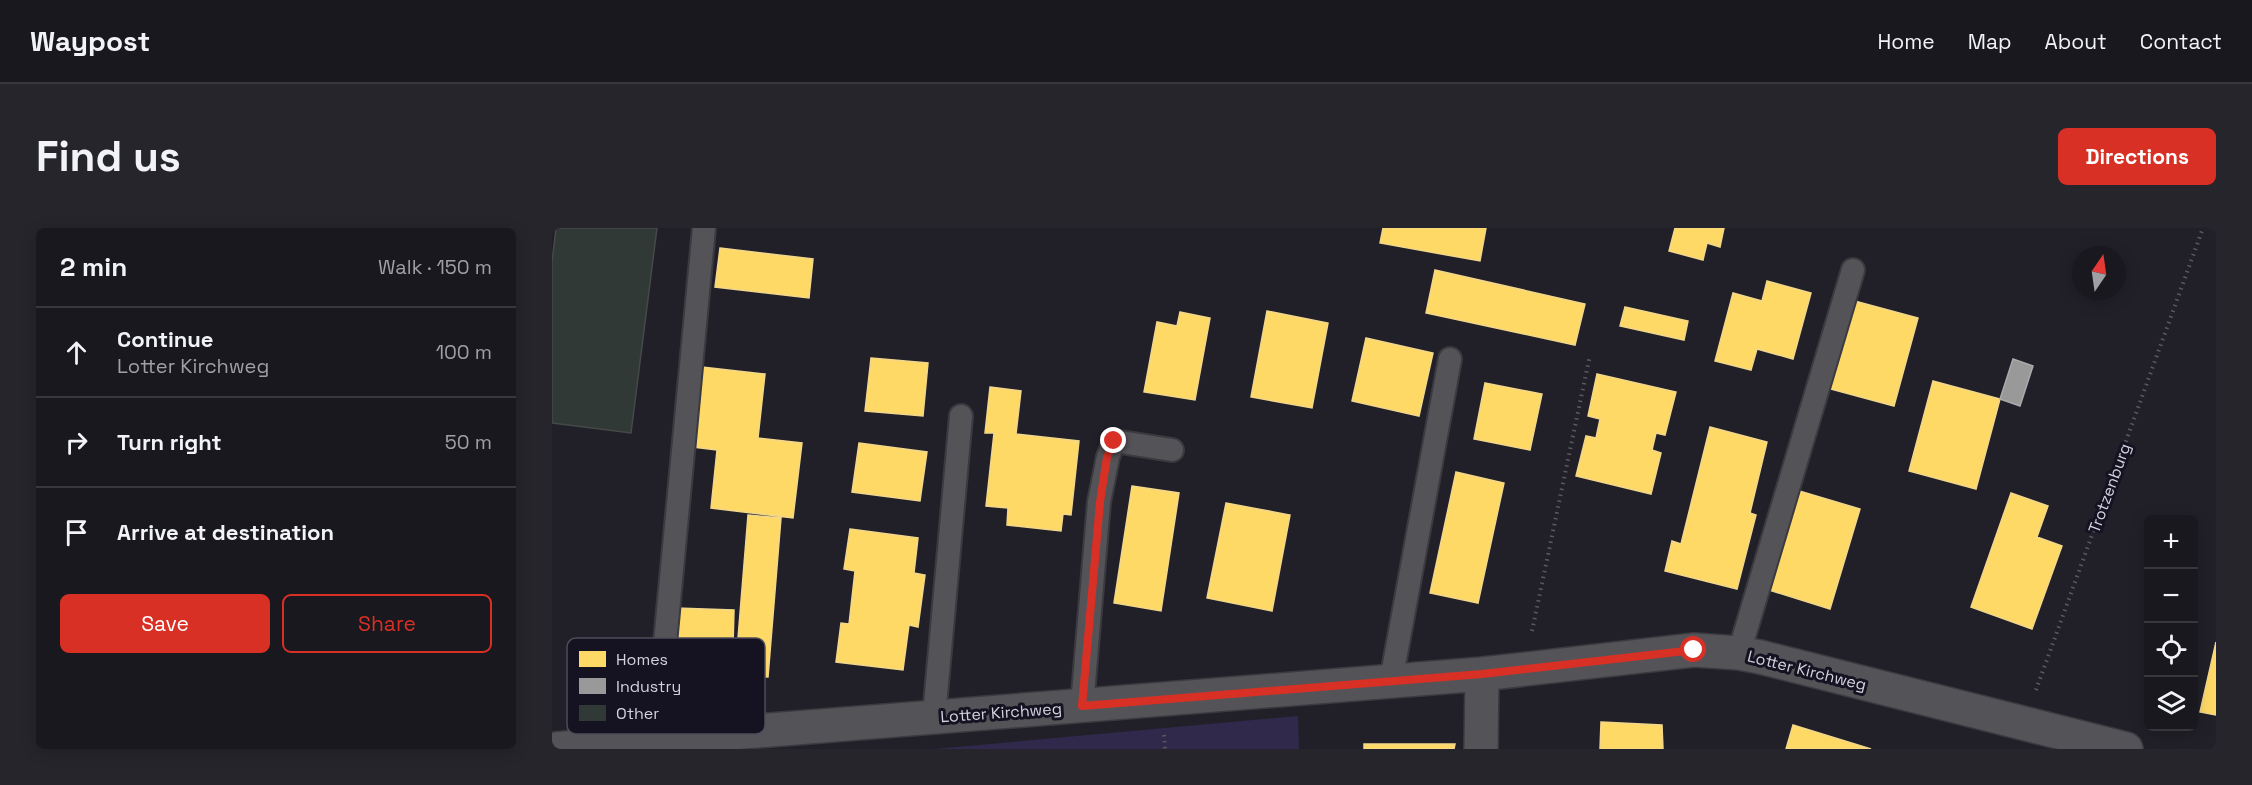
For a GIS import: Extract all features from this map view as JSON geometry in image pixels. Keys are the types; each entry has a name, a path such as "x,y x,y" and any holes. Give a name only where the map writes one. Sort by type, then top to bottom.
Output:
{"street":[{"name":"Lotter Kirchweg","path":"765,730 1482,674 1694,650 1739,653 2020,737 2126,749"},
{"path":"1481,749 1482,674"},
{"name":"Lotter Kirchweg","path":"556,749 719,734"}],"lane":[{"path":"665,638 704,228"},
{"path":"1739,653 1853,270"},
{"path":"1392,681 1450,359"},
{"path":"934,717 961,416"},
{"path":"1082,706 1100,502 1107,457 1114,441 1172,450"},
{"path":"656,734 656,739"}],"path":[{"name":"Trotzenburg","path":"2020,737 2203,228"},
{"path":"1523,669 1590,356"}],"shaded area":[{"path":"1298,716 1299,749 934,749"}],"building: Homes":[{"path":"1383,228 1486,228 1480,261 1380,243"},
{"path":"1675,228 1724,228 1720,247 1707,243 1703,260 1669,251"},
{"path":"720,248 813,259 809,298 715,287"},
{"path":"1435,270 1585,304 1575,345 1426,313"},
{"path":"1767,281 1811,293 1793,359 1757,349 1751,370 1715,361 1733,293 1762,301"},
{"path":"1851,300 1918,318 1894,406 1827,388"},
{"path":"1625,307 1688,321 1684,340 1620,326"},
{"path":"1267,311 1328,323 1312,408 1251,397"},
{"path":"1180,312 1210,318 1195,400 1144,392 1157,322 1177,326"},
{"path":"1366,338 1433,353 1419,416 1352,401"},
{"path":"871,358 928,363 923,416 865,411"},
{"path":"702,367 765,374 758,438 802,443 793,518 711,508 717,450 693,447"},
{"path":"1597,374 1676,392 1665,435 1656,433 1652,450 1661,453 1651,494 1576,476 1586,436 1596,438 1600,419 1588,416"},
{"path":"1933,381 2000,399 1976,489 1909,471"},
{"path":"1485,383 1542,394 1530,450 1474,439"},
{"path":"990,387 1021,391 1016,434 1079,441 1071,515 1063,514 1061,531 1007,525 1008,508 986,506 994,433 985,433"},
{"path":"1710,427 1767,442 1750,513 1756,515 1737,589 1665,571 1672,541 1681,544"},
{"path":"859,443 927,452 920,501 852,492"},
{"path":"1456,472 1504,483 1478,603 1430,593"},
{"path":"1132,486 1179,493 1161,611 1114,603"},
{"path":"1796,490 1860,509 1830,609 1766,589"},
{"path":"2011,493 2048,506 2037,537 2062,546 2032,629 1971,607"},
{"path":"1226,503 1290,515 1272,611 1207,598"},
{"path":"748,515 781,518 768,677 765,677 765,638 738,638"},
{"path":"850,529 918,538 914,573 925,575 918,627 909,625 903,670 836,662 841,623 849,624 855,571 844,569"},
{"path":"676,608 734,610 733,638 675,638"},
{"path":"2216,642 2216,715 2200,712"},
{"path":"1601,722 1662,725 1663,749 1600,749"},
{"path":"1793,725 1871,749 1786,749"},
{"path":"1364,744 1455,744 1454,749 1364,749"}],"building: Industry":[{"path":"2013,359 2033,366 2020,406 2000,399"}],"building: Other":[{"path":"556,228 657,228 631,433 552,423 552,262"}],"route":[{"path":"1114,441 1107,457 1100,502 1082,706 1482,674 1694,650"}]}
